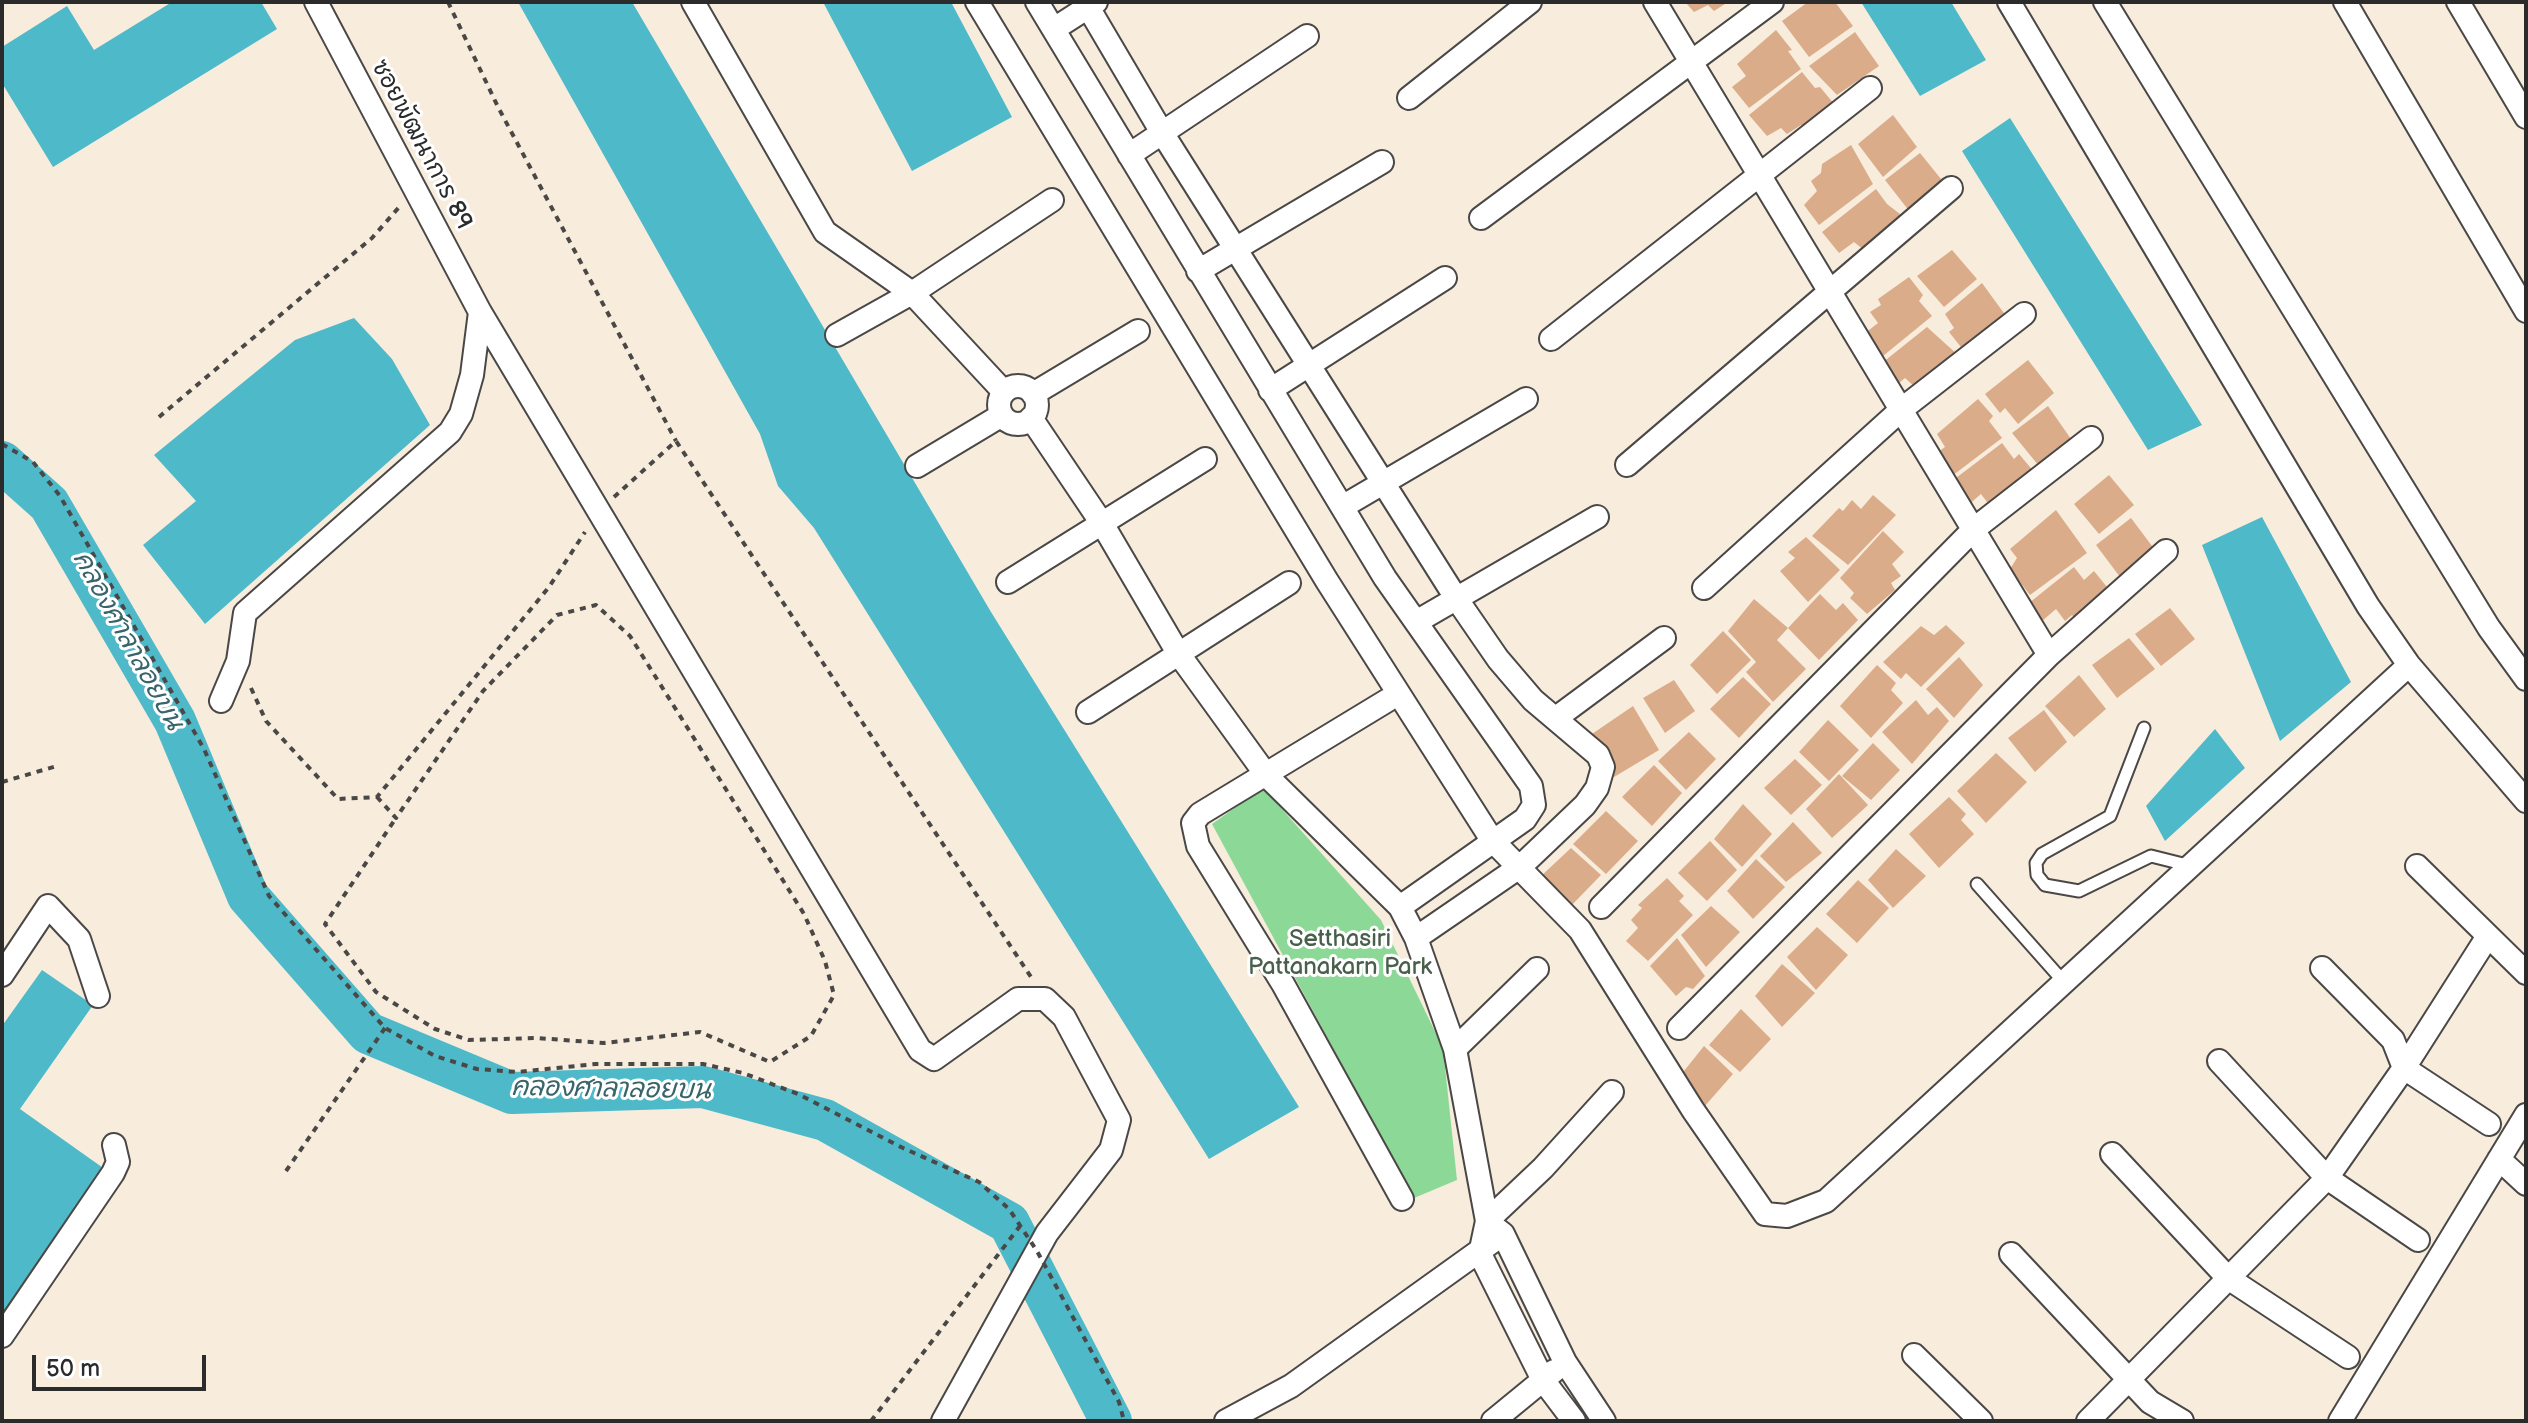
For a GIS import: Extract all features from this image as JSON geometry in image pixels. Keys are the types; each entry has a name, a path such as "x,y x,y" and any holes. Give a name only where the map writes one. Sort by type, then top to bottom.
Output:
{"street":[{"name":"ซอยพัฒนาการ 89","path":"316,2 480,312 920,1050 934,1059 1018,999 1045,999"},
{"path":"693,2 825,232 912,293 1004,392"},
{"path":"977,2 1327,581 1492,840 1521,866 1580,930 1693,1110 1765,1214 1787,1216 1826,1201 2187,865 2409,665"},
{"path":"1037,2 1342,507 1416,622 1531,786 1534,805 1525,819 1400,907"},
{"path":"1492,2 1503,23"},
{"path":"1409,98 1530,2"},
{"path":"1655,2 2049,655"},
{"path":"1481,218 1772,2"},
{"path":"2009,2 2368,606 2409,665 2502,778 2526,801"},
{"path":"2105,2 2489,628 2526,679"},
{"path":"2345,2 2526,311"},
{"path":"2458,2 2526,117"},
{"path":"1054,29 1090,4 1161,131 1456,598 1498,659 1533,700 1598,755 1603,767 1597,788 1585,805 1521,866 1416,938"},
{"path":"1129,155 1307,36"},
{"path":"1551,339 1870,88"},
{"path":"1198,271 1382,162"},
{"path":"1627,465 1951,188"},
{"path":"837,335 912,293 1052,200"},
{"path":"1270,390 1445,278"},
{"path":"221,701 238,661 245,613 450,432 461,414 472,375 480,312"},
{"path":"1704,588 1902,409 2024,314"},
{"path":"1033,394 1138,331"},
{"path":"1019,386 1033,394 1036,411 1031,418 1016,424 1002,415 998,408 1004,392 1019,386"},
{"path":"1342,507 1526,399"},
{"path":"917,466 1002,415"},
{"path":"1031,418 1103,525 1178,653 1267,776 1400,907 1416,938 1455,1049 1495,1228 1565,1362 1604,1421"},
{"path":"1601,907 1974,529 2091,438"},
{"path":"1008,582 1205,459"},
{"path":"1416,622 1597,517"},
{"path":"1679,1028 2049,655 2166,551"},
{"path":"1088,712 1289,583"},
{"path":"1556,718 1664,638"},
{"path":"1388,700 1200,814 1193,823 1198,846 1283,984 1402,1199"},
{"path":"2417,866 2526,973"},
{"path":"2,975 48,906 79,939 98,996"},
{"path":"2088,1421 2327,1178 2404,1068 2488,936"},
{"path":"2322,968 2393,1040 2404,1068 2489,1124"},
{"path":"1455,1049 1537,969"},
{"path":"943,1421 1037,1251 1111,1150 1119,1120 1064,1017 1045,999"},
{"path":"2219,1061 2327,1178 2418,1240"},
{"path":"1226,1421 1291,1386 1480,1254 1495,1228 1543,1168 1612,1092"},
{"path":"2340,1421 2526,1115"},
{"path":"2,1336 113,1173 118,1162 114,1145"},
{"path":"2112,1154 2228,1278 2348,1357"},
{"path":"2499,1159 2526,1184"},
{"path":"1480,1254 1543,1380 1574,1421"},
{"path":"2011,1254 2150,1402 2182,1421"},
{"path":"1914,1355 1981,1421"},
{"path":"1493,1421 1565,1362"}],"lane":[{"path":"2144,728 2110,816 2042,854 2036,863 2037,875 2045,885 2079,891 2151,856 2187,865"},
{"path":"1977,884 2063,981"}],"path":[{"path":"448,2 498,107 676,441 1045,999"},
{"path":"159,417 372,238 415,189"},
{"path":"238,661 266,721 338,799 377,797 549,587 599,511 676,441"},
{"path":"2,444 33,462 60,496 204,749 269,896 385,1028 435,1056 477,1069 517,1072 596,1064 703,1064 743,1073 798,1094 903,1148 979,1182 1009,1209 1037,1251 1119,1402 1124,1421"},
{"path":"596,605 630,636 804,914 825,961 834,995 811,1036 770,1062 700,1032 604,1043 537,1038 469,1040 435,1029 376,992 325,924 396,818 483,691 557,615 596,605"},
{"path":"2,782 57,766"},
{"path":"377,797 396,818"},
{"path":"286,1171 385,1028"},
{"path":"871,1421 1019,1227"}],"green space":[{"name":"Setthasiri Pattanakarn Park","path":"1263,788 1381,920 1443,1048 1457,1180 1414,1198 1212,824"}],"water":[{"path":"172,2 261,2 277,29 53,167 2,83 2,47 67,6 94,50"},
{"path":"518,2 632,2 991,612 1299,1107 1209,1159 814,528 778,486 760,434"},
{"path":"823,2 951,2 1012,117 912,171"},
{"path":"1861,2 1951,2 1986,60 1920,96"},
{"path":"2010,118 2202,425 2148,450 1962,151"},
{"path":"354,318 392,359 430,425 205,624 143,545 196,501 154,455 295,340"},
{"path":"2262,517 2351,682 2280,741 2202,545"},
{"path":"2215,729 2245,768 2165,841 2146,806"},
{"path":"42,970 93,1005 20,1109 106,1170 2,1318 2,1026"}],"building":[{"path":"1685,2 1728,2 1714,11 1708,5 1694,12"},
{"path":"1808,2 1835,2 1853,26 1809,57 1782,21"},
{"path":"1776,30 1792,50 1788,51 1801,69 1749,108 1732,87 1746,76 1737,64"},
{"path":"1855,32 1879,66 1837,95 1809,66"},
{"path":"1802,72 1835,105 1805,129 1801,125 1787,134 1781,128 1767,136 1749,115"},
{"path":"1893,115 1917,147 1883,177 1858,144"},
{"path":"1851,145 1873,184 1819,225 1804,205 1817,191 1811,181 1821,173 1822,164"},
{"path":"1920,153 1945,184 1910,212 1885,180"},
{"path":"1876,189 1887,204 1909,221 1864,250 1854,242 1839,253 1822,232"},
{"path":"1952,250 1977,279 1944,307 1917,276"},
{"path":"1909,277 1923,295 1919,301 1932,316 1883,356 1864,334 1878,323 1870,312 1881,305 1878,299"},
{"path":"1982,283 2006,316 1964,351 1949,332 1954,328 1945,314"},
{"path":"1927,327 1958,355 1928,382 1925,376 1915,387 1905,378 1894,387 1877,367"},
{"path":"2028,360 2054,393 2018,424 2005,408 2000,413 1985,394"},
{"path":"1978,399 1993,416 1989,421 2002,438 1948,479 1934,455 1945,447 1937,434"},
{"path":"2048,406 2071,439 2039,466 2012,433"},
{"path":"2002,443 2014,459 2019,454 2035,473 2002,499 1999,495 1990,506 1981,494 1967,506 1952,481"},
{"path":"2109,475 2134,505 2099,534 2074,504"},
{"path":"1873,495 1896,515 1848,565 1812,536 1839,508 1843,511 1852,500 1861,509"},
{"path":"2056,510 2087,553 2030,595 2010,569 2017,558 2010,549"},
{"path":"2131,518 2155,550 2120,577 2096,545"},
{"path":"1883,531 1904,552 1892,564 1901,576 1891,583 1895,590 1867,614 1850,598 1854,593 1840,578"},
{"path":"1806,537 1840,570 1808,602 1780,571 1795,558 1788,552"},
{"path":"2074,567 2084,580 2094,571 2111,592 2076,620 2072,615 2065,621 2056,609 2042,621 2029,603"},
{"path":"1820,594 1836,610 1843,603 1858,620 1819,660 1788,628"},
{"path":"1754,599 1788,628 1777,640 1806,669 1773,702 1746,672 1756,662 1728,631"},
{"path":"2170,608 2195,639 2161,666 2135,634"},
{"path":"1946,625 1965,643 1921,687 1906,673 1901,679 1883,662 1921,626 1934,635"},
{"path":"1723,631 1751,660 1717,694 1690,665"},
{"path":"2129,638 2155,669 2117,698 2092,665"},
{"path":"1959,657 1983,685 1954,718 1926,689"},
{"path":"1877,665 1896,683 1891,690 1903,703 1871,738 1840,706"},
{"path":"2079,675 2106,709 2074,737 2045,706"},
{"path":"1743,677 1771,704 1739,738 1710,709"},
{"path":"1674,680 1695,711 1665,733 1643,698"},
{"path":"1916,700 1928,715 1937,707 1949,721 1912,764 1882,732"},
{"path":"1633,706 1659,750 1614,777 1592,734"},
{"path":"2044,710 2067,742 2035,772 2008,738"},
{"path":"1828,720 1859,750 1829,781 1799,752"},
{"path":"1689,732 1716,759 1686,790 1658,761"},
{"path":"1873,743 1900,770 1871,800 1842,776"},
{"path":"1996,753 2027,782 1986,823 1957,791"},
{"path":"1795,759 1822,785 1791,815 1764,788"},
{"path":"1654,765 1682,793 1652,826 1622,797"},
{"path":"1839,774 1868,805 1832,838 1806,809"},
{"path":"1949,797 1966,814 1961,820 1974,834 1939,868 1909,834"},
{"path":"1743,804 1772,834 1742,867 1714,839"},
{"path":"1606,811 1638,841 1606,874 1573,844"},
{"path":"1793,822 1822,853 1786,882 1760,856"},
{"path":"1710,841 1737,870 1707,901 1678,873"},
{"path":"1571,848 1601,875 1569,908 1540,877"},
{"path":"1896,849 1926,876 1893,908 1868,880"},
{"path":"1756,859 1785,887 1753,919 1727,891"},
{"path":"1667,878 1684,896 1679,901 1693,915 1648,961 1626,941 1638,928 1631,920 1642,908 1638,905"},
{"path":"1858,880 1889,908 1857,943 1826,914"},
{"path":"1711,906 1740,932 1706,967 1681,935"},
{"path":"1817,927 1848,955 1816,990 1787,957"},
{"path":"1677,938 1705,976 1693,989 1686,987 1676,996 1650,966"},
{"path":"1782,964 1815,993 1782,1027 1755,996"},
{"path":"1741,1009 1771,1039 1740,1072 1709,1045"},
{"path":"1704,1046 1733,1074 1704,1107 1676,1081"}],"waterway":[{"name":"คลองศาลาลอยบน","path":"2,462 49,504 175,721 248,896 368,1033 512,1093 703,1087 825,1120 1009,1223 1111,1421"}]}
